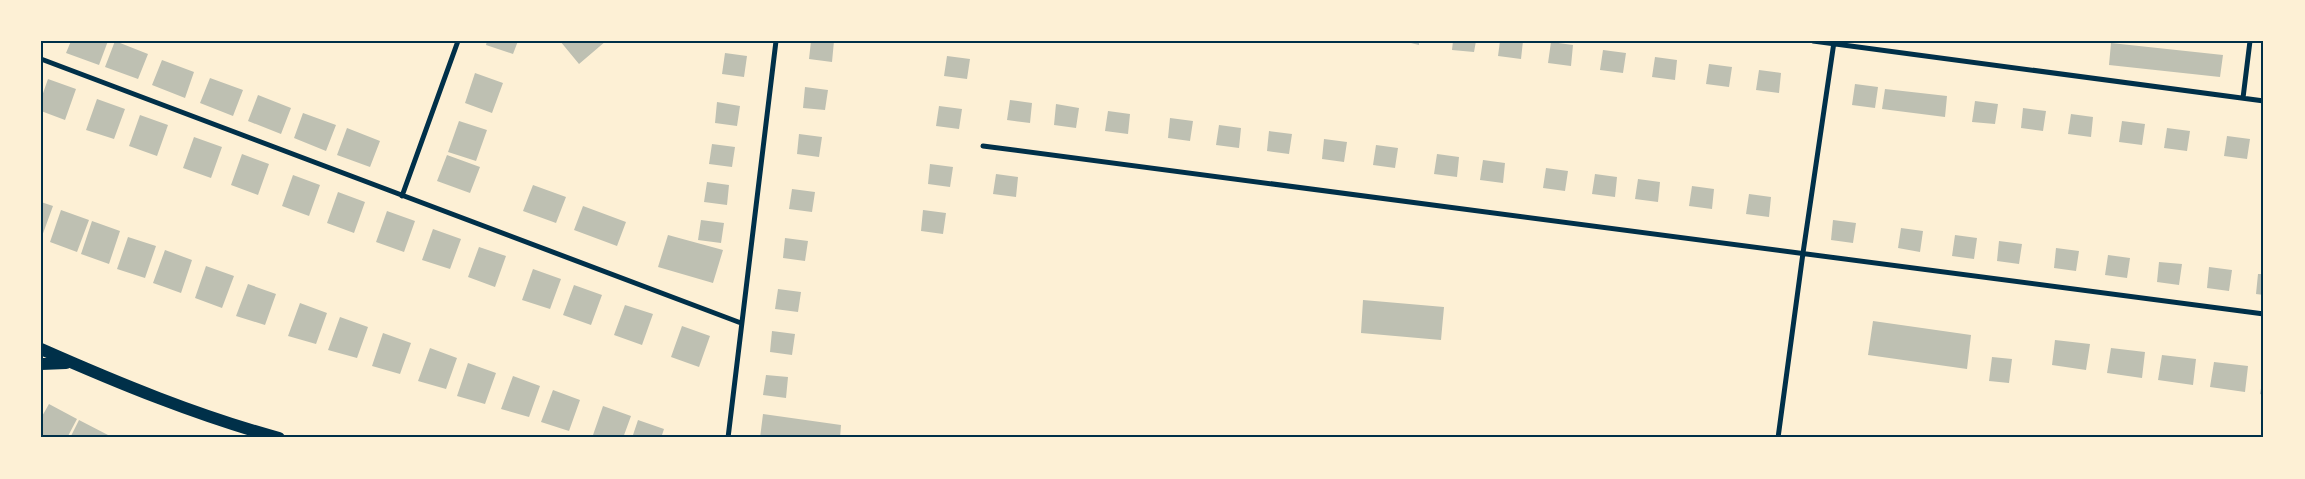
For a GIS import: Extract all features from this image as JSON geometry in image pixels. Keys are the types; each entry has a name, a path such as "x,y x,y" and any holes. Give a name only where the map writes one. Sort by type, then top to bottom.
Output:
{"main road":[{"path":"41,349 248,434 279,438"},
{"path":"41,364 71,362"}],"street":[{"path":"402,196 458,41"},
{"path":"728,438 776,41"},
{"path":"1813,41 2264,101"},
{"path":"2243,98 2250,41"},
{"path":"1778,438 1802,253 1834,43"},
{"path":"41,59 741,323"},
{"path":"983,146 2264,314"}],"building":[{"path":"71,41 108,41 99,65 66,53"},
{"path":"115,41 148,54 138,79 105,67"},
{"path":"487,41 518,41 513,54 486,45"},
{"path":"560,41 606,41 579,64"},
{"path":"811,41 834,41 832,62 809,59"},
{"path":"1403,41 1419,41 1419,45"},
{"path":"1453,41 1476,41 1474,52 1452,50"},
{"path":"1500,41 1523,41 1521,59 1498,56"},
{"path":"1551,42 1573,45 1571,66 1548,63"},
{"path":"2111,43 2223,55 2220,77 2109,65"},
{"path":"1603,50 1626,53 1623,73 1600,70"},
{"path":"725,53 747,56 744,77 722,74"},
{"path":"947,56 970,59 967,79 944,76"},
{"path":"1655,57 1677,60 1675,80 1652,77"},
{"path":"162,60 194,72 185,98 152,85"},
{"path":"1709,64 1732,67 1729,87 1706,84"},
{"path":"1759,70 1781,73 1779,93 1756,90"},
{"path":"475,73 503,83 492,113 465,103"},
{"path":"210,78 243,90 233,116 200,103"},
{"path":"48,79 76,89 65,120 41,111 41,99"},
{"path":"1855,84 1878,87 1875,108 1852,105"},
{"path":"805,87 828,90 825,110 803,108"},
{"path":"1885,89 1947,96 1945,117 1882,109"},
{"path":"258,95 291,108 281,134 248,121"},
{"path":"97,99 125,109 114,139 86,130"},
{"path":"1010,100 1032,103 1030,123 1007,120"},
{"path":"1975,101 1998,104 1995,124 1972,122"},
{"path":"717,102 740,106 737,126 715,123"},
{"path":"1056,104 1079,108 1076,128 1054,125"},
{"path":"939,106 962,109 959,129 936,126"},
{"path":"2023,108 2046,111 2043,131 2021,128"},
{"path":"1108,111 1130,114 1128,134 1105,131"},
{"path":"303,113 336,125 326,151 294,138"},
{"path":"2071,114 2093,117 2091,137 2068,134"},
{"path":"140,115 168,125 157,156 129,146"},
{"path":"1170,118 1193,121 1190,141 1168,138"},
{"path":"459,121 487,130 476,161 448,152"},
{"path":"2122,121 2145,124 2142,145 2119,142"},
{"path":"1219,125 1241,128 1239,148 1216,145"},
{"path":"347,128 380,141 370,167 337,155"},
{"path":"2167,128 2190,131 2187,151 2164,148"},
{"path":"1269,131 1292,134 1289,154 1267,151"},
{"path":"799,134 822,137 819,157 797,154"},
{"path":"2227,136 2250,139 2247,159 2224,156"},
{"path":"194,137 222,147 211,178 183,168"},
{"path":"1324,139 1347,142 1344,162 1322,159"},
{"path":"712,144 735,147 732,167 709,164"},
{"path":"1376,145 1398,148 1395,168 1373,165"},
{"path":"242,154 269,164 258,195 231,185"},
{"path":"1437,154 1459,157 1457,177 1434,174"},
{"path":"447,155 480,167 470,193 437,181"},
{"path":"1483,160 1505,163 1503,183 1480,180"},
{"path":"930,164 953,167 950,187 928,184"},
{"path":"1546,168 1568,171 1565,191 1543,188"},
{"path":"996,174 1018,177 1016,197 993,194"},
{"path":"1595,174 1617,177 1615,197 1592,194"},
{"path":"293,175 320,185 309,216 282,206"},
{"path":"1638,179 1660,182 1658,202 1635,199"},
{"path":"707,182 729,185 727,205 704,202"},
{"path":"533,185 566,197 556,223 523,211"},
{"path":"1692,186 1714,189 1712,209 1689,206"},
{"path":"792,189 815,192 812,212 789,209"},
{"path":"338,192 365,202 354,233 327,223"},
{"path":"1749,194 1771,197 1769,217 1746,214"},
{"path":"41,202 53,206 41,239"},
{"path":"583,206 626,222 617,246 574,230"},
{"path":"61,210 89,220 77,252 50,242"},
{"path":"923,210 946,213 943,234 921,231"},
{"path":"387,211 415,221 404,252 376,242"},
{"path":"701,220 724,223 721,243 698,240"},
{"path":"1833,220 1856,223 1853,243 1831,240"},
{"path":"92,221 120,231 109,264 81,254"},
{"path":"1901,228 1923,231 1920,252 1898,248"},
{"path":"433,229 461,239 450,269 422,260"},
{"path":"668,235 723,250 713,283 658,267"},
{"path":"1955,235 1977,238 1974,259 1952,256"},
{"path":"128,237 156,246 145,278 117,269"},
{"path":"785,238 808,241 805,261 783,258"},
{"path":"1999,241 2022,244 2019,264 1997,261"},
{"path":"479,247 506,256 495,287 468,277"},
{"path":"2056,248 2079,251 2076,271 2054,268"},
{"path":"165,250 192,260 181,293 153,283"},
{"path":"2108,255 2130,258 2127,278 2105,275"},
{"path":"2159,262 2182,264 2179,285 2157,282"},
{"path":"206,266 234,276 222,308 195,298"},
{"path":"2209,267 2232,270 2229,291 2207,288"},
{"path":"533,269 561,279 550,309 522,300"},
{"path":"2258,274 2264,274 2264,295 2256,294"},
{"path":"248,284 276,294 265,325 236,316"},
{"path":"574,285 602,295 591,325 563,315"},
{"path":"778,289 801,292 798,312 775,309"},
{"path":"1363,300 1444,307 1441,340 1361,333"},
{"path":"300,303 327,313 316,344 288,336"},
{"path":"625,305 653,314 642,345 614,335"},
{"path":"340,317 368,327 357,358 328,350"},
{"path":"1873,321 1971,335 1967,369 1868,355"},
{"path":"682,326 710,336 699,367 671,357"},
{"path":"772,331 795,334 792,355 770,352"},
{"path":"383,333 411,343 400,374 372,366"},
{"path":"2055,340 2090,344 2086,370 2052,365"},
{"path":"430,348 457,358 446,389 418,381"},
{"path":"2111,348 2145,352 2142,378 2107,373"},
{"path":"2162,355 2196,359 2193,385 2158,380"},
{"path":"1992,357 2012,359 2009,383 1989,381"},
{"path":"2214,362 2248,366 2245,392 2210,387"},
{"path":"468,363 496,373 485,404 457,396"},
{"path":"766,375 788,377 786,398 763,395"},
{"path":"513,376 540,386 529,417 501,409"},
{"path":"2264,377 2264,395 2260,394"},
{"path":"553,390 580,400 569,431 541,422"},
{"path":"49,404 77,419 67,438 41,438 41,418"},
{"path":"603,406 631,416 623,438 592,438"},
{"path":"763,414 841,425 840,438 760,438"},
{"path":"79,420 108,435 107,438 70,438"},
{"path":"638,420 664,429 661,438 632,438"}]}
